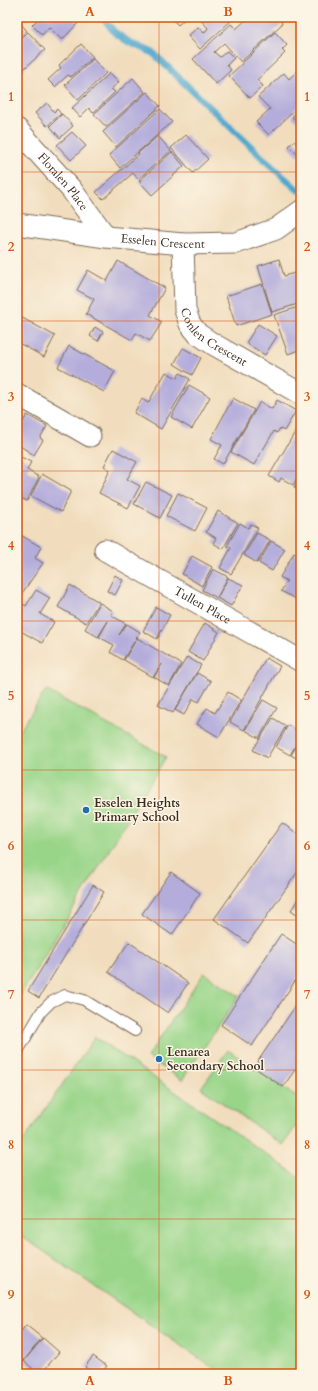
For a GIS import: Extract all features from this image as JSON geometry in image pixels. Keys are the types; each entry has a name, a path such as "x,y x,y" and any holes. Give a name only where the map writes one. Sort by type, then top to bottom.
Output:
{"street":[{"name":"Floralen Place","path":"17,129 71,189 106,237"},
{"name":"Esselen Crescent","path":"17,224 106,237 183,244 236,243 276,229 301,211"},
{"name":"Conlen Crescent","path":"183,244 185,310 190,324 198,334 301,394"},
{"path":"17,394 90,436"},
{"name":"Tullen Place","path":"105,550 301,660"}],"lane":[{"path":"17,1053 41,1012 51,1002 65,995 84,1000 135,1032"}],"green space":[{"name":"Esselen Heights Primary School","path":"46,690 166,757 17,1001 17,735"},
{"path":"204,973 239,996 182,1080 147,1057"},
{"path":"95,1037 301,1178 301,1374 222,1374 17,1233 17,1150"},
{"path":"228,1050 301,1100 301,1119 283,1145 201,1088"}],"building":[{"path":"40,17 72,17 78,23 62,40 49,27 42,35 32,25"},
{"path":"170,17 187,17 178,25"},
{"path":"198,17 232,17 233,19 200,49 188,36 198,27 204,33 208,28"},
{"path":"249,17 280,17 282,24 241,62 224,43 214,52 220,57 227,51 234,58 227,65 231,70 216,84 193,59 231,24 236,29"},
{"path":"17,19 27,31 17,40"},
{"path":"28,32 45,50 17,75 17,42"},
{"path":"275,32 287,45 282,50 285,53 257,80 263,86 250,98 229,76"},
{"path":"81,44 93,57 71,77 68,75 55,87 48,80 61,68 59,65"},
{"path":"93,59 106,73 78,100 65,85"},
{"path":"300,68 301,104 269,135 256,122 270,109 258,97 284,73 289,79"},
{"path":"110,73 119,82 111,89 115,92 93,113 89,108 80,117 72,108"},
{"path":"133,78 145,92 106,127 94,114"},
{"path":"147,92 160,106 116,147 103,132"},
{"path":"47,103 54,112 57,109 61,114 47,126 35,113"},
{"path":"301,107 301,125 292,117"},
{"path":"160,109 172,122 120,168 109,155"},
{"path":"62,114 73,126 60,138 50,126"},
{"path":"72,132 86,146 71,160 57,145"},
{"path":"186,135 208,159 193,173 171,148"},
{"path":"158,136 171,151 138,179 133,173 103,199 96,192"},
{"path":"294,141 301,148 301,154 299,156 289,146"},
{"path":"172,152 184,166 152,195 139,181"},
{"path":"279,259 284,276 298,272 301,282 301,303 272,312 258,266"},
{"path":"118,261 165,288 150,315 162,322 150,341 136,333 132,340 86,314 94,299 77,290 88,270 107,281"},
{"path":"262,284 272,314 236,326 226,296"},
{"path":"301,306 301,349 288,354 274,315"},
{"path":"17,315 55,336 44,357 17,342"},
{"path":"258,324 277,336 265,355 246,343"},
{"path":"95,327 103,332 98,341 90,336"},
{"path":"69,346 115,371 104,392 58,367"},
{"path":"183,348 201,358 192,375 174,364"},
{"path":"166,372 177,378 180,373 190,379 161,429 134,413 142,399 148,403"},
{"path":"189,385 210,397 192,429 171,417"},
{"path":"233,398 254,410 223,464 214,459 222,445 211,439"},
{"path":"277,400 296,411 284,431 280,428 277,433 274,431 254,465 231,452 260,402 272,409"},
{"path":"27,415 47,426 40,438 43,440 34,455 17,444 17,431"},
{"path":"301,422 301,471 293,485 281,478 279,482 269,476"},
{"path":"113,449 137,462 127,479 140,486 128,508 99,493 110,470 104,466"},
{"path":"17,455 31,462 27,470 39,477 27,501 17,496"},
{"path":"42,474 71,491 61,512 31,496"},
{"path":"301,474 301,491 294,487"},
{"path":"146,482 172,495 160,518 134,504"},
{"path":"178,493 207,508 195,531 166,516"},
{"path":"218,511 238,523 223,549 213,543 216,538 206,532"},
{"path":"240,523 248,528 251,524 258,528 231,574 220,568 231,548 227,546"},
{"path":"257,533 270,540 257,563 244,555"},
{"path":"19,534 41,547 35,558 43,563 18,599 17,538"},
{"path":"271,541 285,549 272,571 259,563"},
{"path":"294,553 301,557 301,594 298,600 281,591 287,581 280,577"},
{"path":"192,556 212,567 202,586 182,574"},
{"path":"213,569 228,577 217,598 202,590"},
{"path":"115,575 123,580 115,595 107,591"},
{"path":"228,578 243,585 231,606 217,598"},
{"path":"70,585 99,602 86,623 58,607"},
{"path":"36,590 50,598 40,614 54,622 42,643 17,629 17,612 18,613 23,604 26,606"},
{"path":"100,603 113,611 111,615 126,624 119,635 127,624 140,632 123,660 110,652 114,645 99,637 108,621 98,637 85,629"},
{"path":"156,607 170,615 157,639 143,631"},
{"path":"205,623 219,632 203,661 188,652"},
{"path":"137,638 181,664 169,686 154,677 162,664 153,677 124,660"},
{"path":"187,657 201,665 173,713 158,705"},
{"path":"266,658 280,666 244,730 230,722"},
{"path":"197,673 211,681 199,702 193,699 184,715 175,710"},
{"path":"228,692 241,700 219,737 197,724 207,708 215,713"},
{"path":"263,700 277,708 259,738 245,730"},
{"path":"273,718 286,726 267,758 253,750"},
{"path":"288,725 301,733 301,736 290,755 276,747"},
{"path":"301,738 301,761 291,755"},
{"path":"282,823 301,836 301,867 248,943 214,919"},
{"path":"171,872 200,893 172,935 142,914"},
{"path":"93,885 104,892 39,998 28,991"},
{"path":"301,895 301,917 291,910"},
{"path":"281,934 301,947 301,972 252,1046 221,1025"},
{"path":"129,942 188,983 168,1013 108,972"},
{"path":"301,998 301,1061 283,1087 254,1067"},
{"path":"26,1325 42,1338 17,1369 17,1336"},
{"path":"43,1338 59,1352 41,1374 39,1374 24,1361"},
{"path":"93,1356 107,1366 100,1374 94,1374 85,1367"}],"waterway":[{"path":"103,17 114,32 129,42 153,53 298,190"}],"place":[{"name":"Esselen Heights Primary School","path":"86,810"},
{"name":"Lenarea Secondary School","path":"159,1059"}]}
